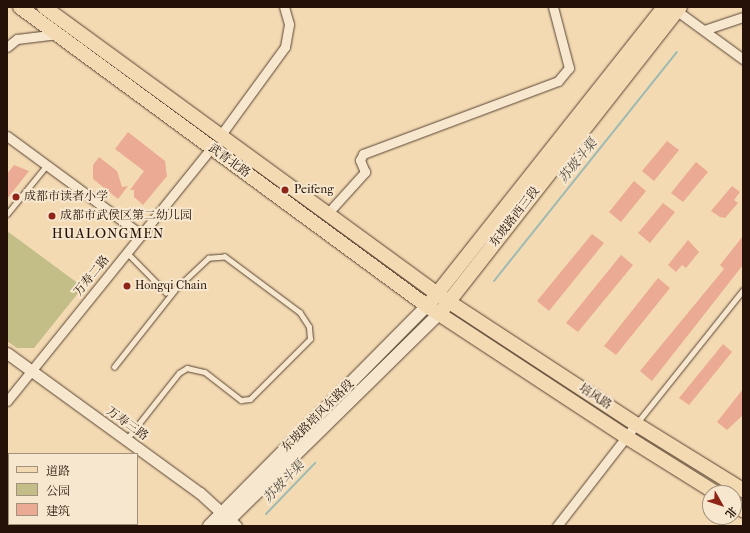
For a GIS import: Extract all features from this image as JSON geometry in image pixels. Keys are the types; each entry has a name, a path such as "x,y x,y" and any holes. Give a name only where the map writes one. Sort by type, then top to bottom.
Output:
{"main road":[{"name":"武青北路","path":"20,7 439,314"},
{"name":"武青北路","path":"44,7 443,298"},
{"name":"东坡路西三段","path":"439,314 443,298 673,8"},
{"name":"东坡路西三段","path":"427,306 443,298"},
{"name":"培风路","path":"443,298 636,424 743,490"},
{"name":"东坡路培风东路段","path":"220,523 427,306"},
{"name":"培风路","path":"439,314 626,437 703,485"},
{"name":"东坡路培风东路段","path":"220,523 439,314"}],"street":[{"path":"220,136 285,47 289,24 284,7"},
{"path":"327,214 365,172 360,160 364,154 558,81 569,68 553,7"},
{"path":"673,8 743,59"},
{"path":"704,30 743,17"},
{"path":"7,47 17,39 56,34"},
{"path":"7,136 142,235"},
{"name":"万寿二路","path":"7,401 211,148"},
{"name":"万寿三路","path":"7,353 126,440 220,523"},
{"path":"557,526 636,424"}],"lane":[{"path":"7,214 47,165"},
{"path":"127,253 149,274 160,290 174,291"},
{"path":"114,367 174,291 209,258 225,257 300,313 309,327 310,339 250,399 241,400 205,372 187,368 179,373 126,440"},
{"path":"636,424 743,290"}],"green space":[{"path":"7,231 83,287 34,348 17,348 7,341"}],"building":[{"path":"128,132 165,161 167,176 143,205 134,197 134,190 130,190 144,171 115,149"},
{"path":"667,141 679,150 654,181 642,171"},
{"path":"99,157 117,171 122,187 128,186 118,199 93,179 93,165"},
{"path":"696,162 708,172 683,202 671,193"},
{"path":"14,165 29,171 7,199 7,174"},
{"path":"634,181 646,191 621,222 609,212"},
{"path":"732,186 740,192 734,200 738,203 725,218 720,217 711,211"},
{"path":"663,203 675,212 650,243 638,233"},
{"path":"592,234 604,243 549,311 537,301"},
{"path":"743,236 743,265 652,381 640,371 724,269 720,265"},
{"path":"688,240 699,252 686,268 682,265 676,272 668,265"},
{"path":"621,255 633,265 578,332 566,323"},
{"path":"658,278 670,288 616,355 604,346"},
{"path":"723,344 732,352 689,405 679,398"},
{"path":"743,389 743,415 727,430 717,422"}],"waterway":[{"name":"苏坡斗渠","path":"494,281 677,52"},
{"name":"苏坡斗渠","path":"266,514 315,463"}],"place":[{"name":"Peifeng","path":"285,190"},
{"name":"成都市读者小学","path":"16,197"},
{"name":"成都市武侯区第二幼儿园","path":"52,216"},
{"name":"Hongqi Chain","path":"127,286"}],"district":[{"name":"HUALONGMEN","path":"108,234"}]}
